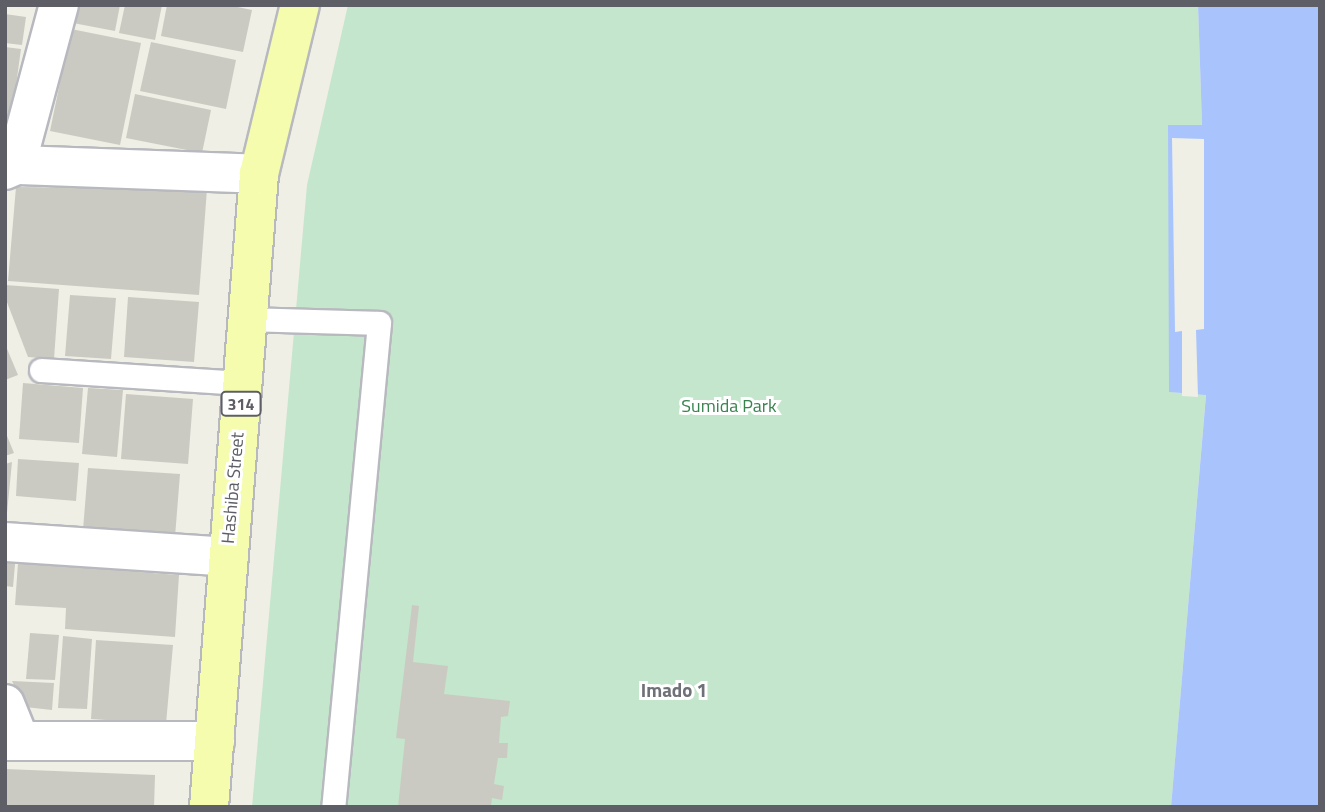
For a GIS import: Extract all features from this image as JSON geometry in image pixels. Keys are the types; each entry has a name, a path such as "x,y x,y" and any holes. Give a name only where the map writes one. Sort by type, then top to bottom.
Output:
{"main road":[{"name":"Hashiba Street","path":"209,807 260,174 300,5"}],"street":[{"path":"59,5 11,167 260,174"},
{"path":"5,542 228,557"},
{"path":"5,704 13,741 215,741"}],"lane":[{"path":"248,319 379,323 333,807"},
{"path":"41,370 242,383"}],"green space":[{"name":"Sumida Park","path":"348,5 1198,5 1202,125 1169,125 1169,392 1206,394 1171,807 252,807 307,185"}],"water":[{"path":"1198,5 1320,5 1320,807 1171,807 1206,395 1169,392 1168,125 1202,125"}],"pier":[{"path":"1172,138 1204,139 1204,329 1196,330 1198,397 1182,396 1182,331 1175,332"}],"building":[{"path":"77,5 120,5 115,31 73,23"},
{"path":"125,5 162,5 155,40 119,33"},
{"path":"167,5 228,5 252,10 243,52 161,36"},
{"path":"5,14 26,17 22,45 5,43"},
{"path":"71,29 141,43 120,145 50,131"},
{"path":"151,42 236,60 226,109 140,91"},
{"path":"5,47 21,49 11,121 5,120"},
{"path":"135,94 211,110 202,153 126,138"},
{"path":"16,187 207,189 199,295 8,281"},
{"path":"5,285 59,289 54,359 28,357 5,297"},
{"path":"70,295 116,298 111,359 65,356"},
{"path":"128,297 199,302 194,362 124,357"},
{"path":"5,344 18,375 5,380"},
{"path":"23,383 83,388 79,443 19,439"},
{"path":"88,388 123,390 117,457 82,454"},
{"path":"126,394 193,399 188,464 121,459"},
{"path":"5,431 14,453 5,456"},
{"path":"18,459 79,463 76,501 16,496"},
{"path":"12,462 7,513 5,513 5,464"},
{"path":"88,468 180,474 175,537 83,530"},
{"path":"5,552 16,553 13,587 5,586"},
{"path":"18,563 179,575 175,637 65,629 66,608 15,605"},
{"path":"412,605 419,606 413,662 448,666 444,694 510,701 508,716 501,717 499,743 508,743 507,758 498,758 494,784 504,786 502,800 492,798 491,807 398,807 405,739 396,738"},
{"path":"30,633 59,635 55,680 26,679"},
{"path":"63,636 92,639 87,709 58,708"},
{"path":"96,640 173,645 166,724 91,719"},
{"path":"12,681 54,683 52,710 25,707"},
{"path":"5,769 155,775 154,807 5,807"}],"district":[{"name":"Imado 1","path":"674,690"}]}
